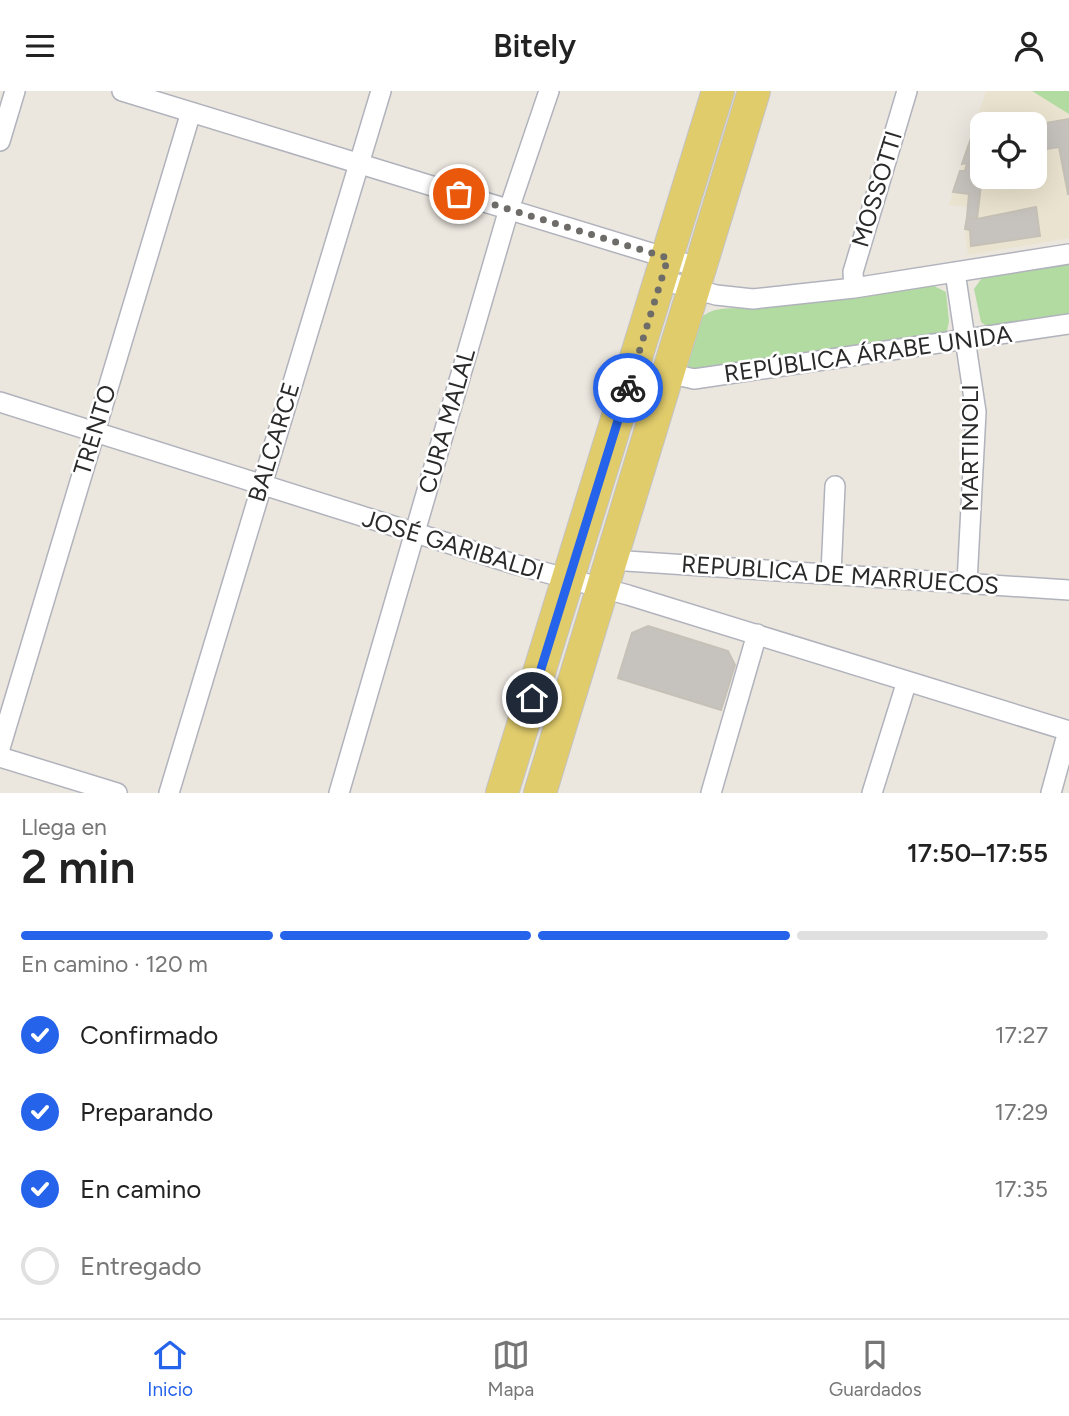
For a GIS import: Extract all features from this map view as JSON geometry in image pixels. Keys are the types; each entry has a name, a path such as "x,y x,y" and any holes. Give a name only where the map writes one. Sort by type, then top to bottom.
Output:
{"main road":[{"path":"502,793 719,91"},
{"path":"540,793 754,91"}],"street":[{"path":"0,141 15,91"},
{"path":"122,91 509,209 665,269 753,299 854,288 1069,254"},
{"name":"BALCARCE","path":"169,793 381,91"},
{"name":"CURA MALAL","path":"339,793 509,209 549,91"},
{"name":"MOSSOTTI","path":"854,288 853,272 907,91"},
{"name":"TRENTO","path":"0,748 191,112"},
{"name":"MARTINOLI","path":"955,272 976,412 967,583"},
{"name":"REPÚBLICA ÁRABE UNIDA","path":"668,373 694,379 1069,324"},
{"name":"JOSÉ GARIBALDI","path":"0,402 261,487 568,579 607,574 757,634 1069,731"},
{"path":"831,574 835,486"},
{"name":"REPUBLICA DE MARRUECOS","path":"607,574 831,574 1069,590"},
{"path":"711,793 757,634"},
{"path":"872,793 907,681"},
{"path":"1051,793 1069,731"},
{"path":"0,757 117,793"}],"shaded area":[{"path":"986,91 1032,91 1069,114 1069,238 968,255 965,229 968,207 949,205 970,140 970,189 1047,189 1047,112 979,112"}],"green space":[{"path":"1032,91 1069,91 1069,114"},
{"path":"1069,261 1069,318 989,328 981,322 974,289 984,275"},
{"path":"930,284 946,292 949,321 947,331 940,336 705,373 686,370 694,329 701,318 713,311 801,303"}],"building":[{"path":"1069,119 1069,194 1059,147 1047,149 1047,123"},
{"path":"970,141 970,163 962,164"},
{"path":"967,163 970,163 970,189 981,189 977,219 967,217 969,194 953,192 960,171 965,171"},
{"path":"1036,207 1040,236 971,246 970,230 965,229 967,217 977,219"},
{"path":"648,626 728,651 735,665 721,710 618,678 632,633"}],"way so far":[{"path":"459,194 668,258 628,388"}],"route":[{"path":"532,698 628,388"}]}
